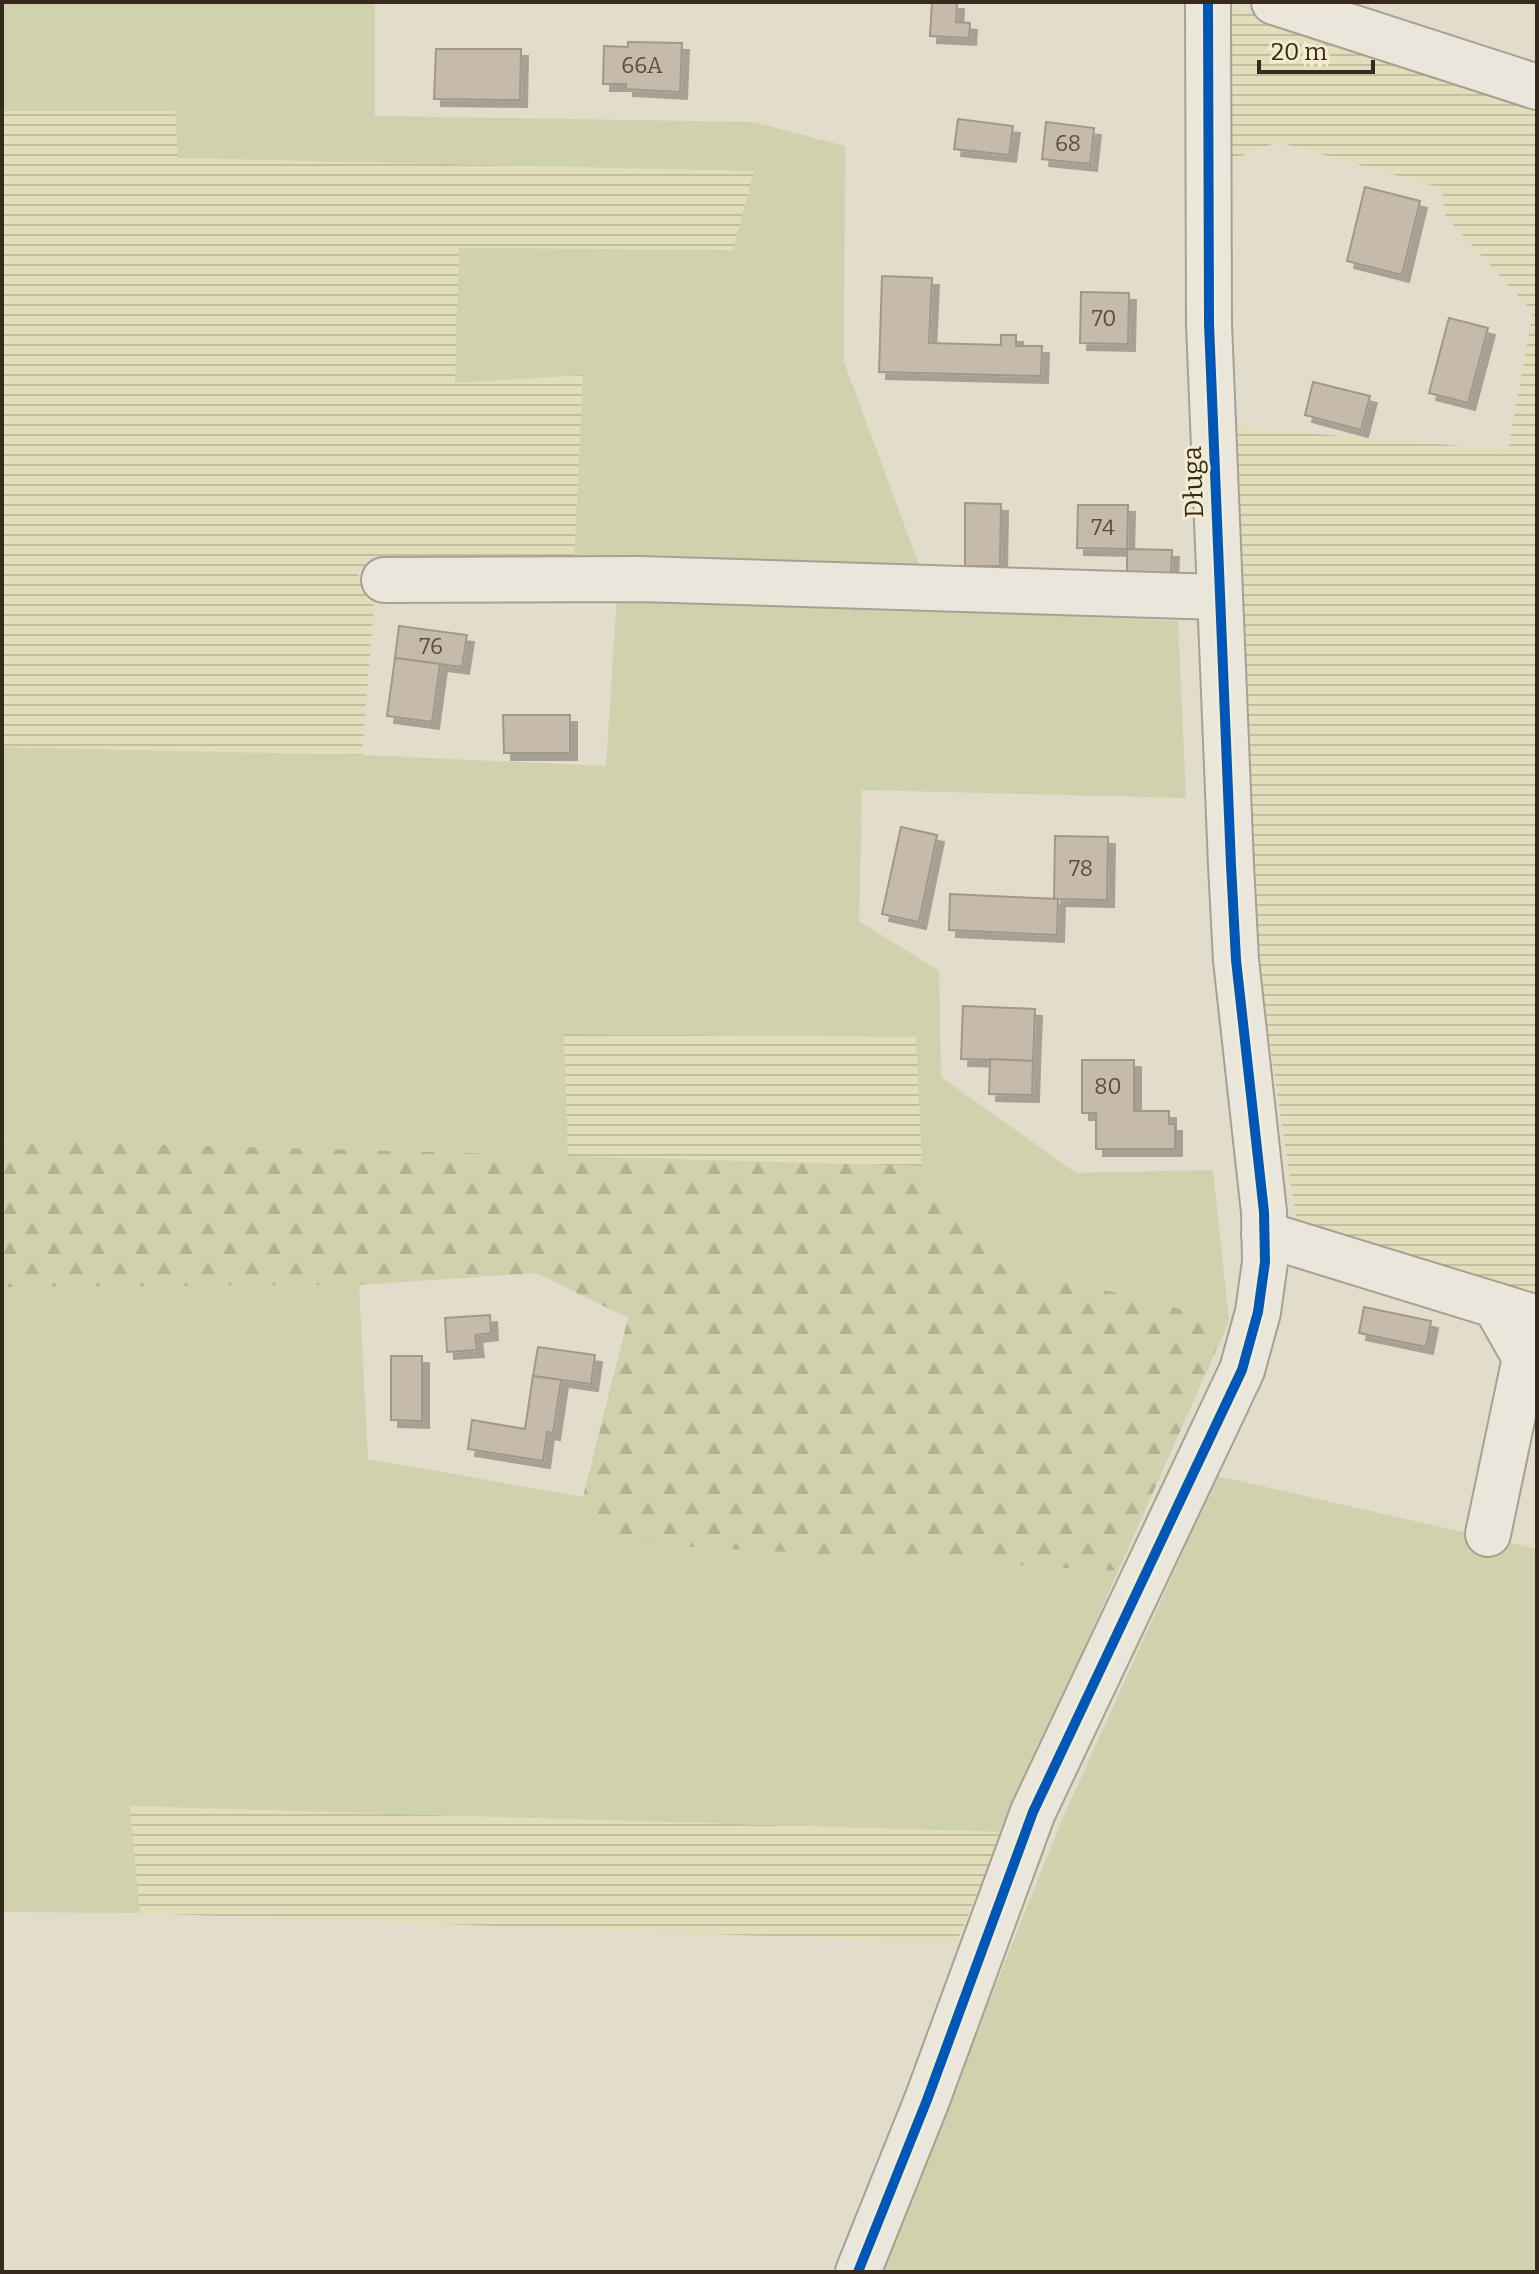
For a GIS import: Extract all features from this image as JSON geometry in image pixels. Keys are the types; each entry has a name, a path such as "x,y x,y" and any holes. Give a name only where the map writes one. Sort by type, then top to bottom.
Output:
{"street":[{"name":"Długa","path":"858,2272 927,2100 1033,1812 1242,1370 1258,1312 1265,1262 1264,1234 1236,960 1219,597 1209,324 1208,2"},
{"path":"1274,2 1537,87"},
{"path":"384,580 640,579 1219,597"},
{"path":"1264,1234 1537,1318"},
{"path":"1488,1534 1525,1358 1495,1305"}],"shaded area":[{"path":"1224,4 1537,106 1537,1298 1297,1223 1252,931 1235,427 1508,450 1533,312 1445,216 1442,188 1278,142 1225,162"},
{"path":"2,111 175,111 179,158 755,171 734,250 459,248 459,278 583,375 574,565 350,568 375,589 362,755 2,747"},
{"path":"563,1034 917,1037 922,1166 568,1156"},
{"path":"129,1806 1004,1832 956,1943 140,1913"}],"green space":[{"path":"2,2 375,2 375,116 753,122 845,146 844,362 922,573 574,565 583,375 455,383 459,248 733,250 754,171 178,158 175,111 2,111"},
{"path":"617,595 1178,621 1186,798 862,790 859,921 939,971 941,1077 1076,1173 1213,1170 1229,1321 1000,1264 922,1166 916,1037 564,1034 568,1156 2,1140 2,747 362,755 606,766"},
{"path":"2,1140 922,1166 1000,1264 1229,1321 1118,1571 624,1543 583,1497 628,1318 536,1273 359,1285 2,1287"},
{"path":"359,1285 368,1459 583,1497 624,1543 1118,1571 1004,1832 130,1806 140,1913 2,1912 2,1287"},
{"path":"1217,1476 1537,1549 1537,2272 880,2272 1062,1820"}],"building":[{"path":"932,2 957,2 956,22 970,23 969,38 930,36"},
{"path":"628,42 682,43 680,92 626,89 626,84 603,84 604,46 628,47"},
{"path":"436,49 521,49 520,100 434,99"},
{"path":"958,119 1013,126 1009,155 954,149"},
{"path":"1046,122 1094,128 1090,164 1042,159"},
{"path":"1365,187 1420,201 1402,275 1347,261"},
{"path":"882,276 932,278 929,343 1001,345 1001,335 1016,335 1016,346 1042,346 1041,376 879,372"},
{"path":"1081,292 1129,293 1128,344 1080,343"},
{"path":"1449,318 1488,328 1468,403 1429,393"},
{"path":"1313,382 1370,396 1361,430 1305,415"},
{"path":"965,503 1001,504 1000,566 965,566"},
{"path":"1078,505 1128,505 1127,549 1077,548"},
{"path":"1127,549 1172,550 1171,574 1127,573"},
{"path":"399,626 467,635 462,667 395,658"},
{"path":"395,658 440,664 432,722 387,716"},
{"path":"503,715 570,715 570,753 504,753"},
{"path":"901,827 937,835 919,922 882,914"},
{"path":"1055,836 1108,837 1107,900 1054,899"},
{"path":"950,894 1058,899 1057,935 949,930"},
{"path":"963,1006 1035,1009 1033,1061 961,1059"},
{"path":"990,1059 1033,1061 1032,1095 989,1094"},
{"path":"1082,1060 1134,1060 1134,1111 1169,1111 1169,1124 1175,1124 1175,1149 1096,1149 1096,1113 1082,1113"},
{"path":"1364,1307 1431,1321 1426,1347 1359,1333"},
{"path":"490,1315 491,1333 475,1335 477,1350 447,1352 445,1318"},
{"path":"538,1347 595,1355 591,1384 533,1376"},
{"path":"391,1356 422,1356 422,1421 391,1420"},
{"path":"533,1376 561,1380 553,1433 547,1432 543,1461 468,1449 472,1420 525,1429"}],"cycle path":[{"path":"858,2272 927,2100 1033,1812 1242,1370 1258,1312 1265,1262 1264,1212 1236,960 1209,324 1208,2"}]}
